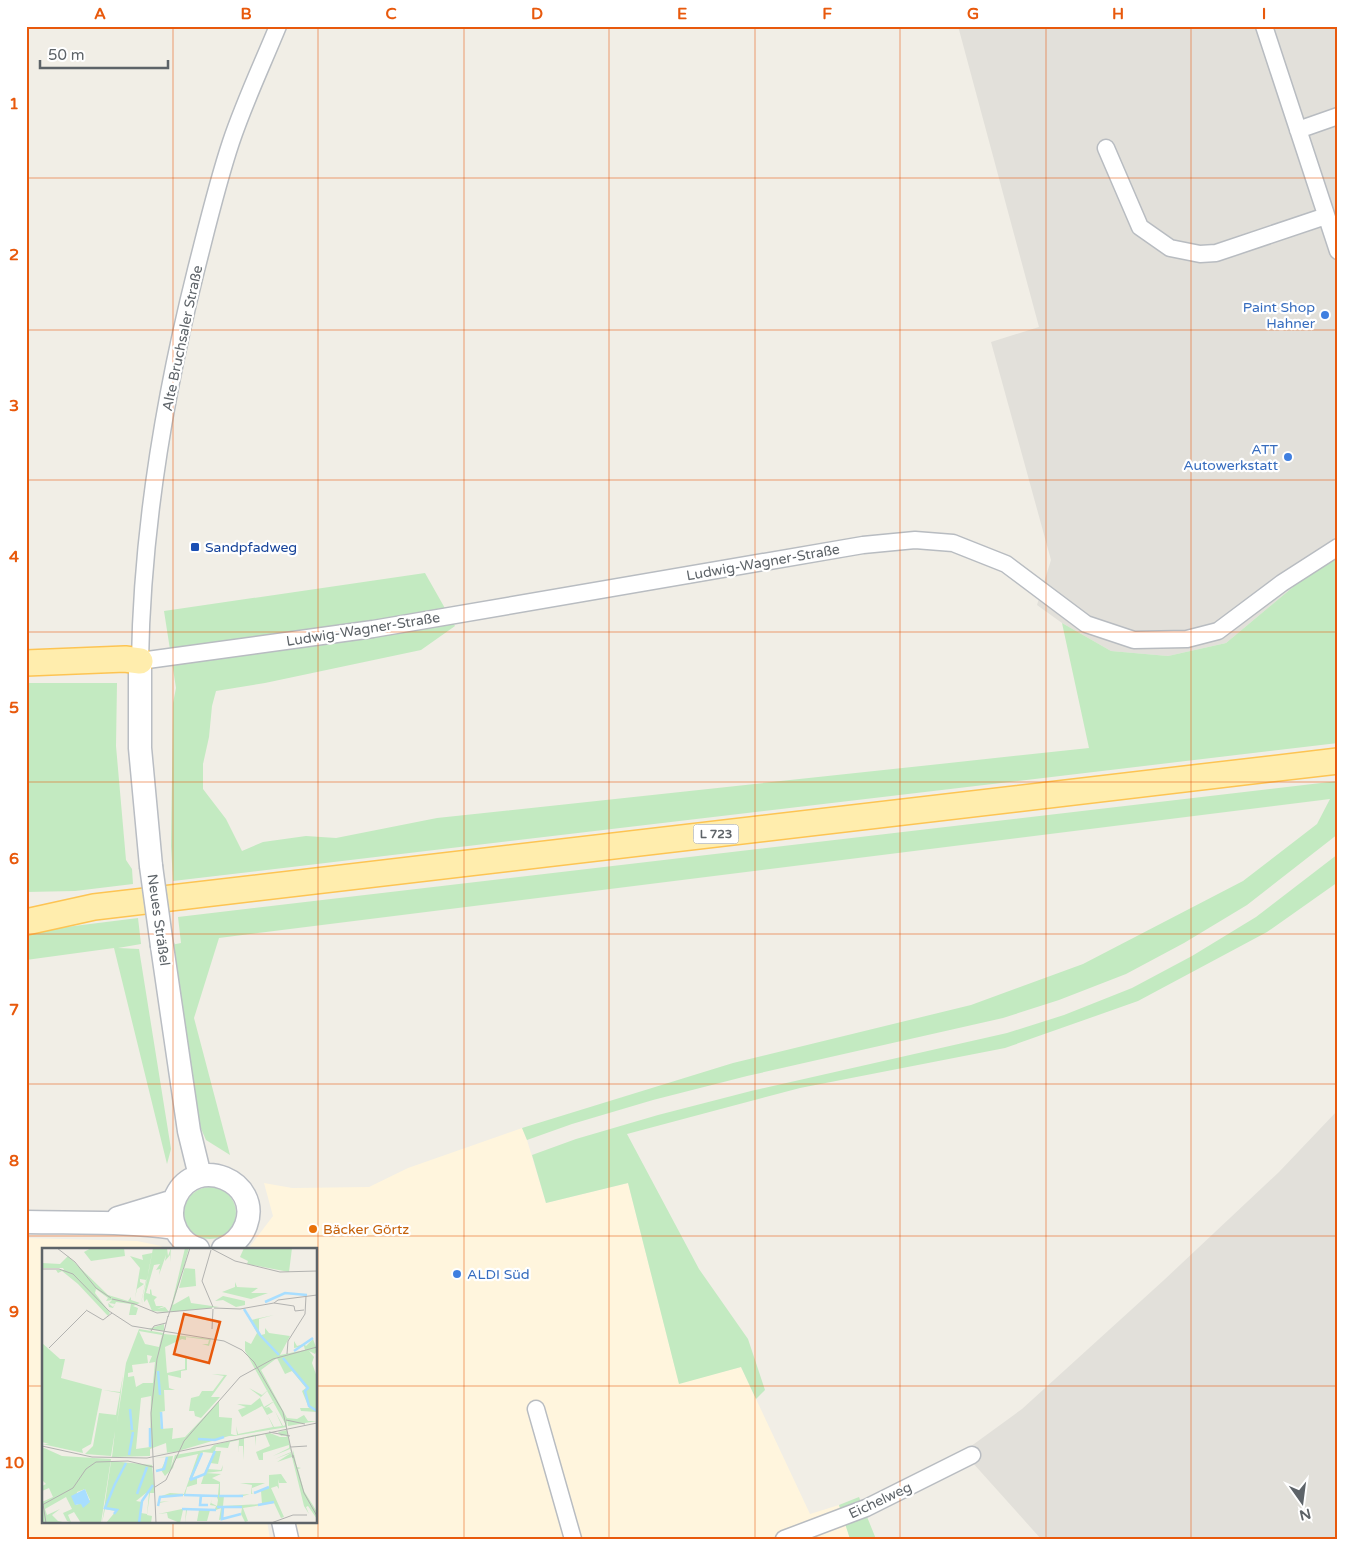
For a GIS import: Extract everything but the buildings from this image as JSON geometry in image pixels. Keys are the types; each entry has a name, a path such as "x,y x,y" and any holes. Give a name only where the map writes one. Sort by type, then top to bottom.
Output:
{"main road":[{"path":"26,663 125,659 140,661"},
{"name":"L 723","path":"26,922 94,907 1338,761"},
{"name":"L 723","path":"26,907 94,907"}],"street":[{"name":"Alte Bruchsaler Straße","path":"140,661 140,629 149,518 157,457 179,338 208,220 231,141 278,26"},
{"path":"1264,26 1338,251"},
{"path":"1298,130 1338,116"},
{"path":"1106,148 1140,227 1170,248 1200,254 1216,253 1326,216"},
{"name":"Ludwig-Wagner-Straße","path":"140,661 373,629 863,545 915,540 953,543 1006,564 1086,624 1134,640 1187,638 1218,631 1282,583 1338,547"},
{"name":"Neues Sträßel","path":"140,661 140,748 151,866 189,1131 200,1176"},
{"path":"196,1248 185,1242 175,1228 171,1214 174,1201 184,1185 200,1176 209,1174 227,1178 241,1190 246,1198 248,1216 246,1226 236,1241 225,1248"},
{"path":"108,1222 174,1201"},
{"path":"26,1222 141,1223 175,1228"},
{"path":"536,1409 573,1539"},
{"name":"Eichelweg","path":"784,1539 866,1508 972,1455"},
{"path":"283,1522 287,1539"}],"shaded area":[{"path":"958,26 1338,26 1338,557 1299,582 1226,643 1168,656 1111,651 1062,623 1037,605 1051,560 991,342 1039,327"},
{"path":"1338,1110 1338,1539 1041,1539 963,1452 1022,1409 1164,1280 1279,1172"},
{"path":"522,1128 546,1203 628,1183 679,1383 741,1367 810,1514 839,1505 850,1539 298,1539 295,1522 318,1522 318,1248 249,1248 273,1216 264,1183 292,1188 369,1187 408,1168"},
{"path":"26,1238 137,1241 161,1246 163,1248 42,1248 42,1522 267,1522 270,1539 26,1539"}],"green space":[{"path":"1338,557 1338,743 173,881 171,846 173,703 176,688 164,611 425,573 455,626 421,650 265,683 216,691 203,764 203,789 226,819 242,851 263,842 306,836 336,838 437,818 1089,748 1062,623 1111,651 1168,656 1226,643 1299,582"},
{"path":"26,683 117,683 116,746 126,860 132,869 133,884 75,891 26,892"},
{"path":"1338,781 1338,834 1247,905 1184,943 1126,974 1059,1000 1003,1018 747,1076 653,1100 572,1124 527,1140 522,1128 733,1063 971,1005 1083,964 1243,881 1317,824 1330,799 219,938 194,1018 230,1155 206,1140 196,1117 171,945 181,943 178,917"},
{"path":"1338,854 1338,882 1267,932 1138,1001 1005,1048 800,1088 627,1134 699,1269 748,1339 765,1390 756,1399 741,1367 679,1384 628,1183 546,1203 532,1155 576,1139 658,1115 751,1091 1007,1033 1064,1015 1132,988 1192,956 1256,917"},
{"path":"138,918 141,944 118,948 139,949 171,1149 167,1164 114,948 26,960 26,932"},
{"path":"210,1187 220,1189 228,1195 234,1203 236,1213 234,1223 228,1231 220,1237 210,1239 200,1237 192,1231 186,1223 184,1213 186,1203 192,1195 200,1189"},
{"path":"859,1497 876,1539 850,1539 839,1505"}],"place":[{"name":"Paint Shop Hahner","path":"1325,315"},
{"name":"ATT Autowerkstatt","path":"1288,457"},
{"name":"Sandpfadweg","path":"195,547"},
{"name":"Bäcker Görtz","path":"313,1229"},
{"name":"ALDI Süd","path":"457,1274"}]}
